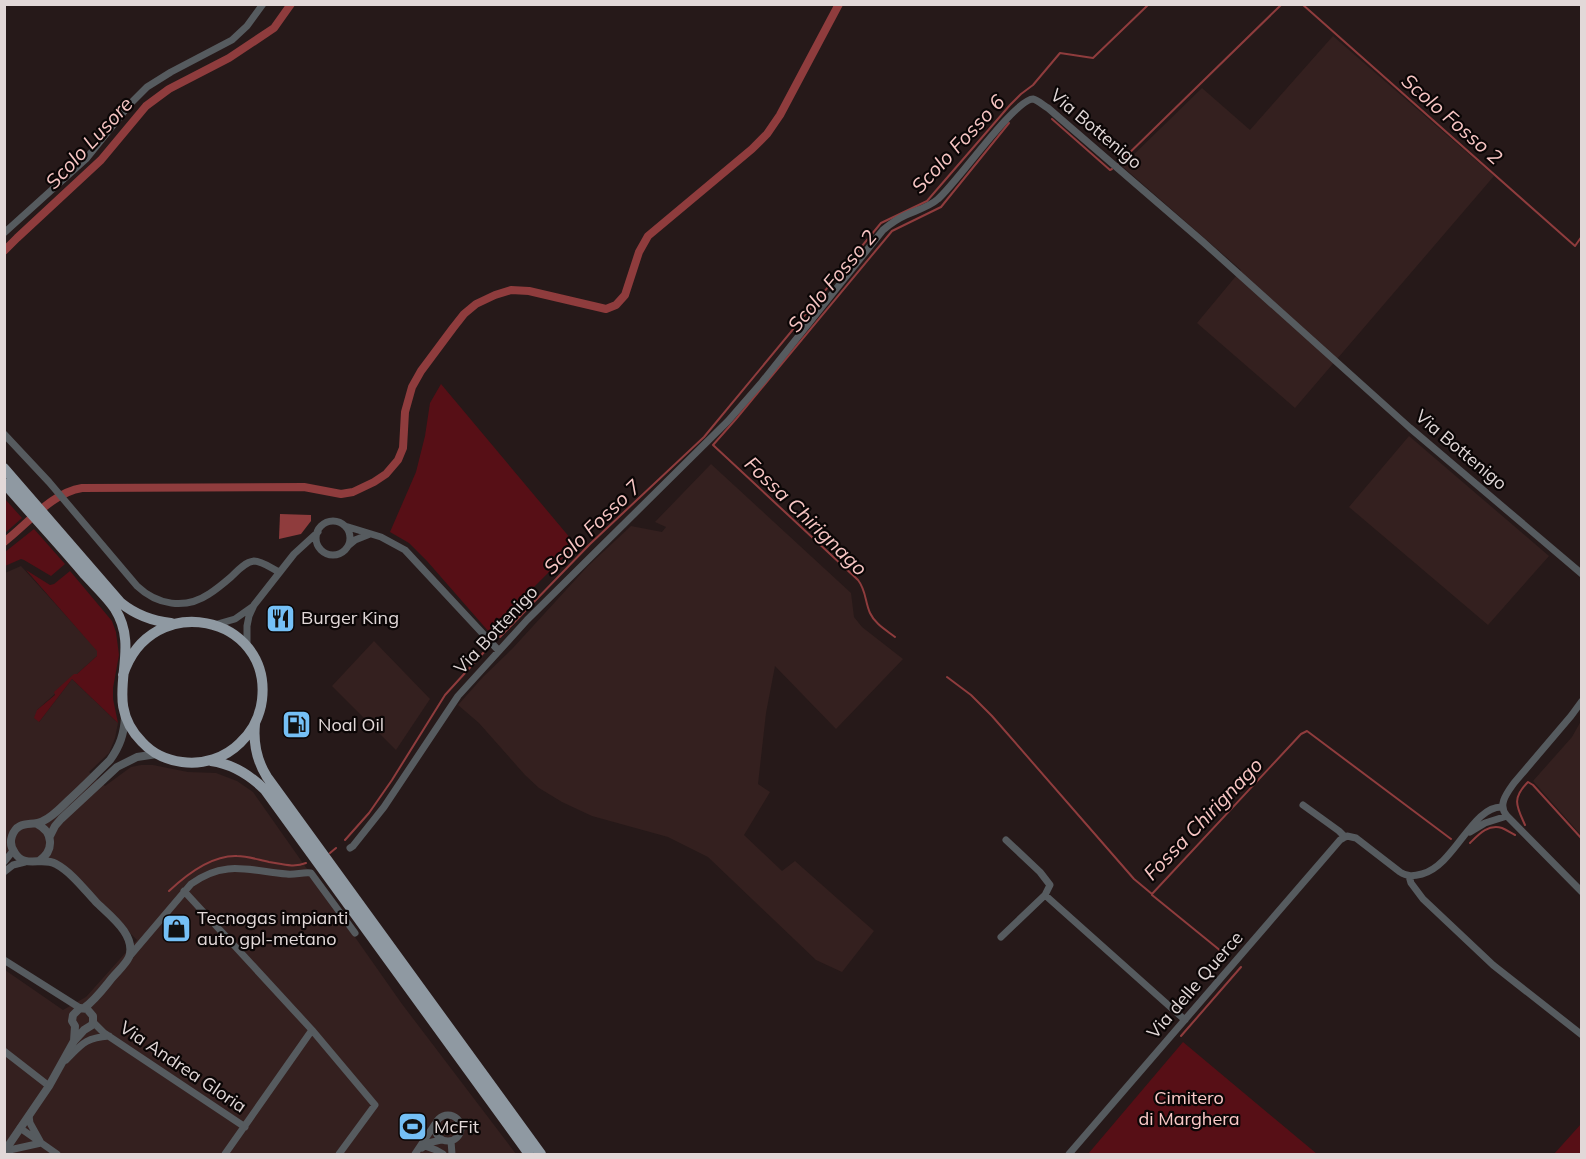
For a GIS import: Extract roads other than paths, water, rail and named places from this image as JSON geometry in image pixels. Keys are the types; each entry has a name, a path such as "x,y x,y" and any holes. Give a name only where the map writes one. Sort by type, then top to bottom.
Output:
{"main road":[{"path":"4,468 48,524 121,603 151,620 174,623 190,621 214,625 232,634 247,647 256,662 262,685 255,739 257,755 267,777 541,1155"},
{"path":"4,483 30,503"},
{"path":"48,524 114,609 124,636 126,656 121,700 125,717 138,738 157,754 182,762 217,762 235,768 251,777 265,790 529,1155"},
{"path":"123,675 131,655 145,639 174,623"},
{"path":"207,761 218,758 236,747 244,740 256,722"}],"street":[{"path":"4,233 86,159 130,104 147,87 232,40 240,34 263,4"},
{"name":"Via Bottenigo","path":"350,848 356,844 384,807 454,701 499,651 553,594 728,421 762,382 883,230 937,200 954,183 1005,120 1020,105 1031,99 1048,108 1202,241 1410,428 1581,573"},
{"path":"4,434 51,484 137,586 158,601 179,604 200,599 252,561 279,572"},
{"path":"247,647 247,626 254,605 279,572 323,525 328,522 339,522 391,541 405,550 499,651"},
{"path":"345,526 350,535 349,545"},
{"path":"318,532 317,540 320,548"},
{"path":"301,547 312,546 336,555 361,537 372,534"},
{"path":"214,625 240,616 254,605"},
{"path":"1581,701 1514,783 1502,807 1503,812 1581,892"},
{"path":"37,824 54,814 110,760 122,739 125,717"},
{"path":"39,861 48,853 50,836 55,826 117,767 136,757 157,754"},
{"path":"1303,805 1345,837 1356,838 1400,872 1409,876 1433,870 1441,864 1475,822 1489,809 1502,807"},
{"path":"1463,837 1485,823 1507,816"},
{"path":"26,862 16,856 13,851 11,841 15,831 27,823 37,824 43,826 50,836"},
{"name":"Via delle Querce","path":"1069,1155 1338,842 1345,837"},
{"path":"1001,937 1050,888 1049,883 1006,840"},
{"path":"4,862 13,851"},
{"path":"4,872 14,865 26,862 47,860 59,865 124,931 130,944 129,958"},
{"path":"73,1015 96,997 184,891 199,878 231,867 289,874 311,873 355,933"},
{"path":"1409,876 1411,883 1423,899 1493,965 1581,1035"},
{"path":"184,891 312,1030 375,1105 339,1155"},
{"path":"1045,895 1185,1020"},
{"path":"4,960 82,1008 90,1023"},
{"path":"5,1152 49,1086 74,1041 90,1023 96,997"},
{"path":"65,999 73,1015 74,1041"},
{"path":"75,1026 78,1028 90,1023"},
{"name":"Via Andrea Gloria","path":"90,1023 245,1127"},
{"path":"225,1155 312,1030"},
{"path":"62,1065 86,1040 106,1034"},
{"path":"4,1051 49,1086"},
{"path":"444,1115 451,1115 458,1119 461,1126 460,1134 455,1140 428,1143 416,1153 437,1120 444,1115"},
{"path":"29,1116 41,1143"},
{"path":"435,1124 435,1133 442,1140 443,1155"},
{"path":"20,1128 57,1155"},
{"path":"451,1141 452,1155"},
{"path":"5,1152 41,1143"},
{"path":"424,1146 443,1155"}],"waterway":[{"name":"Scolo Lusore","path":"4,251 101,160 146,106 169,89 229,58 274,28 291,4"},
{"path":"4,542 50,502 82,488 304,487 341,494 353,492 374,482 386,474 398,460 403,448 405,412 412,387 421,371 464,314 476,304 511,290 529,291 606,309 616,305 625,295 639,252 648,236 767,134 780,115 839,4"},
{"name":"Scolo Fosso 6","path":"500,637 590,544 704,437 881,223 927,201 1010,105 1033,85 1060,53 1093,58 1149,4"},
{"name":"Scolo Fosso 2","path":"1117,165 1282,4"},
{"name":"Scolo Fosso 2","path":"1302,4 1575,246 1582,236"},
{"name":"Scolo Fosso 2","path":"1052,119 1110,170 1112,169"},
{"name":"Scolo Fosso 2","path":"895,637 872,617 863,588 858,580 713,445 892,231 941,207 1009,123"},
{"name":"Scolo Fosso 7","path":"345,840 369,813 392,780 445,695 485,651"},
{"name":"Fossa Chirignago","path":"947,677 971,695 992,716 1134,879 1152,894 1301,734 1307,731 1451,839"},
{"name":"Fossa Chirignago","path":"1525,825 1517,798 1528,782 1582,839"},
{"name":"Fossa Chirignago","path":"1470,843 1492,827 1502,828 1515,835"},
{"name":"Scolo Fosso 7","path":"330,853 336,848"},
{"name":"Scolo Fosso 7","path":"169,891 200,867 218,859 237,856 288,865 306,863"},
{"path":"1152,895 1227,956"},
{"path":"1181,1036 1241,967"}],"place":[{"name":"Burger King","path":"280,618"},
{"name":"Noal Oil","path":"297,725"},
{"name":"Tecnogas impianti auto gpl-metano","path":"176,928"},
{"name":"McFit","path":"413,1127"}],"park label":[{"name":"Cimitero di Marghera","path":"1189,1108"}]}
